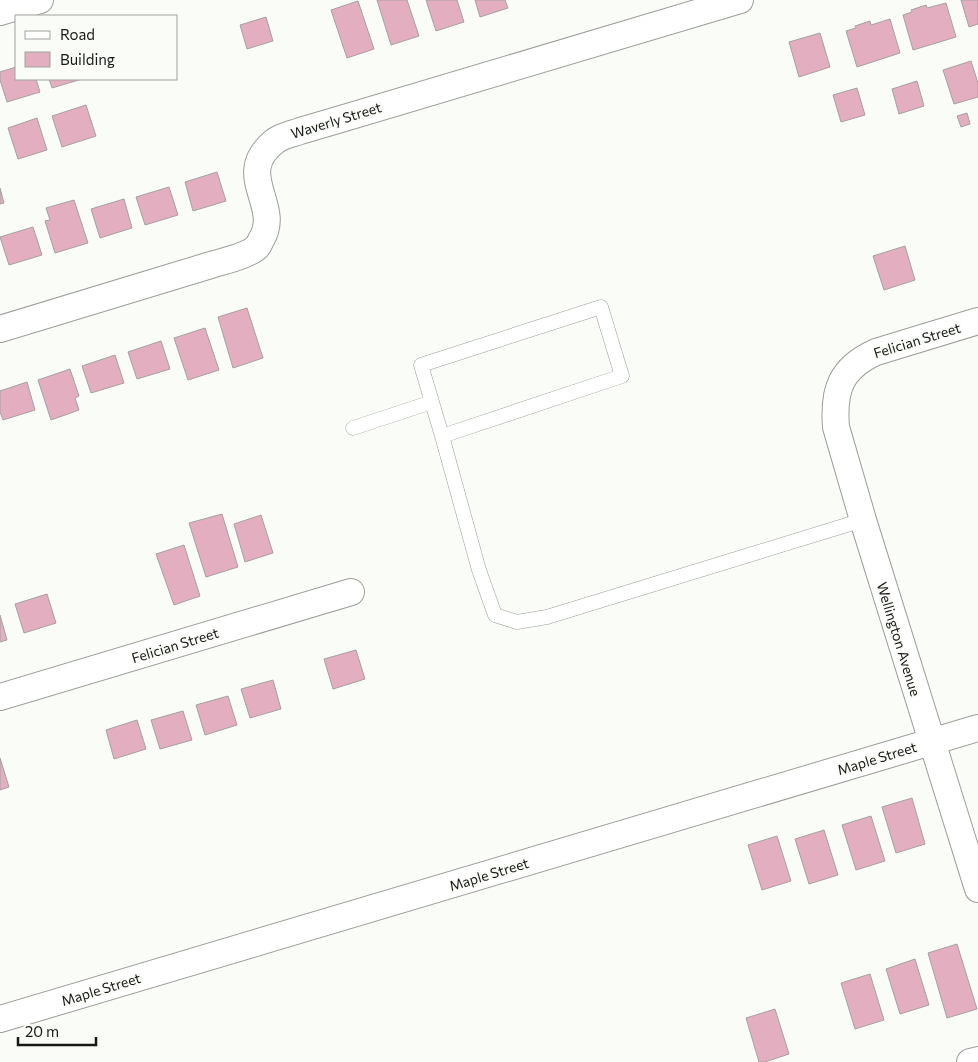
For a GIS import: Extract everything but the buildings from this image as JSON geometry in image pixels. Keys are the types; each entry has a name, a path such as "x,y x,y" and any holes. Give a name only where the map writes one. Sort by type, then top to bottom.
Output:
{"street":[{"path":"0,12 40,0"},
{"name":"Waverly Street","path":"0,329 214,264 246,253 257,247 265,234 267,224 266,211 257,175 259,160 266,149 277,139 690,7 740,0"},
{"name":"Felician Street","path":"839,386 846,374 865,357 978,321"},
{"name":"Wellington Avenue","path":"839,386 836,399 836,427 863,520 978,889"},
{"name":"Felician Street","path":"0,698 351,592"},
{"name":"Maple Street","path":"0,1019 978,728"},
{"path":"970,1062 978,1060"}],"lane":[{"path":"442,436 622,376 601,307 421,365 479,570 495,615 517,622 546,617 863,520"},
{"path":"353,428 432,402"}]}
